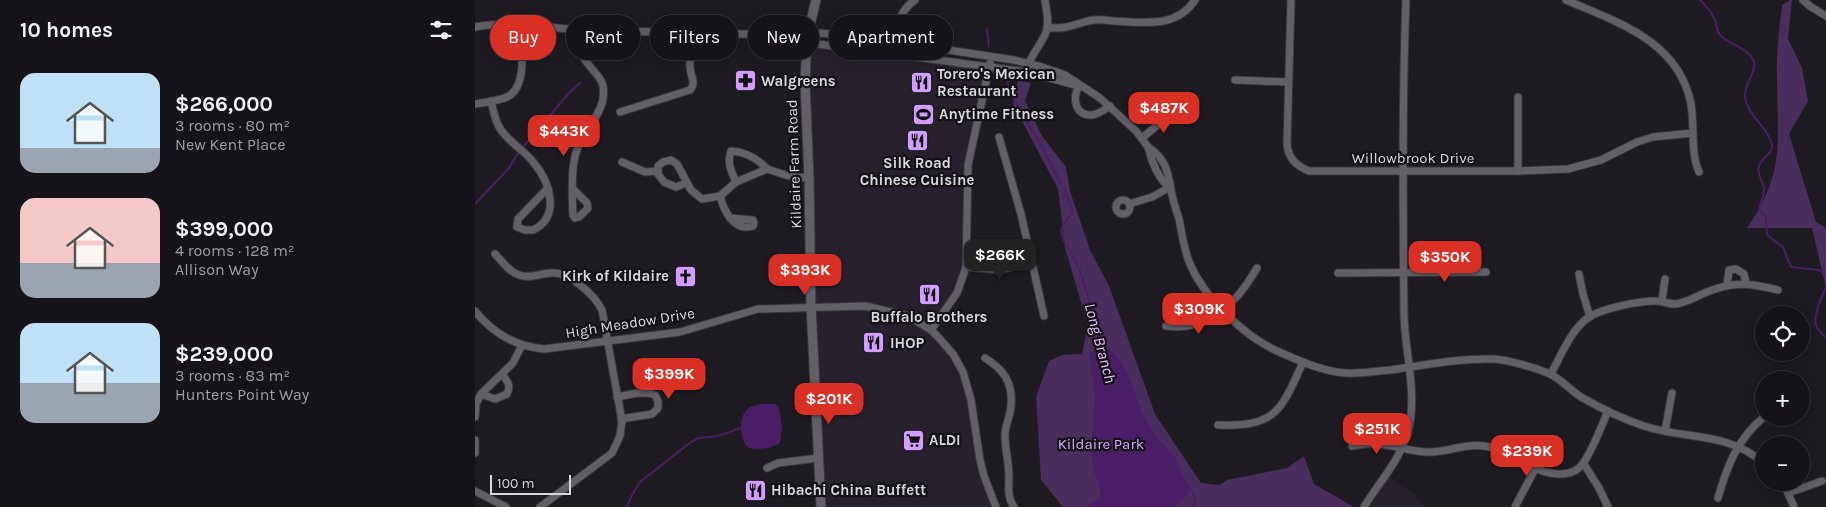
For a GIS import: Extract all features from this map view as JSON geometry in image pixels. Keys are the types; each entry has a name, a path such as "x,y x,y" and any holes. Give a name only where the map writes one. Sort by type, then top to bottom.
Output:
{"main road":[{"name":"Kildaire Farm Road","path":"812,15 816,0"},
{"name":"Kildaire Farm Road","path":"806,60 811,306 821,507"}],"street":[{"path":"901,15 907,6 915,0"},
{"path":"1027,72 1029,63 1047,27 1045,0"},
{"path":"1047,27 1054,29 1069,27 1098,20 1150,23 1169,21 1187,10 1195,0"},
{"name":"Willowbrook Drive","path":"1291,0 1287,149 1291,158 1298,166 1309,171 1558,170 1578,167 1601,160 1637,142 1653,137 1693,133"},
{"path":"1364,507 1387,476 1403,448 1411,415 1412,398 1404,323 1403,74 1406,0"},
{"path":"1567,0 1634,30 1651,41 1665,55 1680,75 1687,91 1691,109 1694,160 1699,172"},
{"path":"1803,0 1826,16"},
{"path":"475,27 490,25"},
{"path":"953,51 1029,63 1065,76 1110,106 1142,138 1148,147 1156,152 1169,174 1170,188 1190,264 1205,288 1221,308 1259,340 1303,362 1347,373 1494,360 1513,363 1551,374 1581,396 1608,411 1644,426 1708,437 1737,447 1755,458"},
{"path":"931,330 957,293 966,267 970,147 991,57"},
{"path":"475,104 509,96 513,93 520,82 522,60"},
{"path":"573,189 574,159 601,106 604,93 600,77 586,60"},
{"path":"620,112 690,90 694,86 690,66 691,60"},
{"path":"939,60 1027,72 1079,86"},
{"path":"1235,80 1288,82"},
{"path":"1079,86 1074,102 1083,113 1097,114 1110,106"},
{"path":"1517,96 1518,171"},
{"path":"491,101 501,131 534,163 543,177 547,189 551,203 549,213 537,228 533,230 519,229 517,227 518,220 547,189"},
{"path":"1142,138 1172,113"},
{"path":"999,137 1021,214 1044,316"},
{"path":"736,182 729,167 731,151 749,154 759,160 767,169 789,176 809,178"},
{"path":"686,183 677,187 664,182 658,174 659,166 663,162 671,160 677,164 686,183 702,200 720,196 736,182 767,169"},
{"path":"622,162 645,172 658,171"},
{"path":"1129,204 1152,198 1170,188"},
{"path":"720,196 724,211 730,218"},
{"path":"495,254 510,270 519,276 563,274 592,296 602,310 621,419 620,436 612,453 540,507"},
{"path":"966,267 1000,270 1031,262"},
{"path":"1167,326 1180,327 1205,320 1232,301 1257,268"},
{"path":"1727,286 1729,270 1736,269 1744,274 1746,283"},
{"path":"1338,273 1486,272"},
{"path":"1579,274 1590,317"},
{"path":"1662,301 1665,279"},
{"path":"1551,374 1569,340 1590,317 1641,303 1662,301 1673,304 1727,286 1746,283 1778,290"},
{"name":"High Meadow Drive","path":"475,311 497,333 523,345 545,349 680,332 752,310 811,306 849,306 882,309 908,316 931,330 953,354 966,379 980,460 996,507"},
{"path":"475,416 476,404 481,394 518,357 523,345"},
{"path":"985,358 999,368 1009,386 1011,404 1005,434 1009,494 1013,507"},
{"path":"1217,425 1249,424 1263,420 1276,411 1286,400 1303,362"},
{"path":"481,394 495,399 507,394 509,384 502,374"},
{"path":"617,397 648,393 655,395 658,401 658,408 652,414 621,419"},
{"path":"1665,431 1672,393"},
{"path":"1352,446 1374,444 1425,452 1437,452 1475,445 1486,446 1512,456 1535,469 1548,474 1559,475 1573,471 1583,464 1608,411"},
{"path":"1718,498 1725,472 1737,447 1755,424"},
{"path":"475,440 475,453"},
{"path":"767,468 778,463 819,458"},
{"path":"1583,464 1599,488 1608,507"},
{"path":"1515,507 1535,469"},
{"path":"1794,507 1788,493 1822,481"},
{"path":"475,491 506,507"}],"shaded area":[{"path":"819,46 829,47 829,60 920,60 983,69 980,95 968,143 963,183 963,202 967,203 967,254 957,293 931,330 963,372 977,444 996,507 822,507 806,60 819,60"},
{"path":"1103,346 1112,351 1125,368 1147,422 1158,439 1174,456 1183,476 1190,485 1188,494 1175,507 1087,507 1100,498 1091,450 1095,396 1089,353"},
{"path":"775,404 779,408 782,426 780,443 772,447 749,448 742,436 741,425 743,415 752,406"},
{"path":"1387,476 1414,494 1424,507 1364,507"}],"green space":[{"path":"1792,0 1788,39 1802,68 1808,101 1789,134 1816,222 1826,228 1826,288 1812,228 1747,228 1768,190 1774,172 1778,139 1777,51 1782,5"},
{"name":"Kildaire Park","path":"1018,80 1031,83 1025,101 1042,136 1066,167 1070,191 1090,250 1109,286 1155,414 1201,483 1219,485 1227,480 1287,468 1304,456 1314,484 1354,507 1063,507 1041,480 1036,397 1049,361 1062,355 1082,354 1088,326 1065,248 1058,189 1013,104"}],"waterway":[{"path":"1700,0 1713,15 1721,36 1748,53 1754,62 1754,70 1746,88 1745,98 1752,114 1769,137 1772,147 1758,169 1764,191 1759,210 1766,216 1767,235 1783,247 1791,267 1819,270 1826,275"},
{"name":"Long Branch","path":"987,29 989,46"},
{"name":"Long Branch","path":"1006,74 1015,102 1041,145 1061,184"},
{"path":"524,146 569,93 580,83"},
{"path":"475,204 509,168 518,153"},
{"name":"Long Branch","path":"1064,188 1072,209 1061,231 1064,241 1080,270 1097,320 1099,348"},
{"path":"1826,287 1818,306 1815,321 1817,329 1826,337"},
{"path":"627,507 640,482 691,442 699,438 718,436 741,428"},
{"name":"Long Branch","path":"1189,489 1194,495 1195,507"}],"place":[{"name":"Walgreens","path":"745,81"},
{"name":"Torero's Mexican Restaurant","path":"921,83"},
{"name":"Anytime Fitness","path":"923,114"},
{"name":"Silk Road Chinese Cuisine","path":"917,140"},
{"name":"Kirk of Kildaire","path":"685,276"},
{"name":"Buffalo Brothers","path":"929,294"},
{"name":"IHOP","path":"874,343"},
{"name":"ALDI","path":"913,440"},
{"name":"Hibachi China Buffett","path":"755,490"}]}
